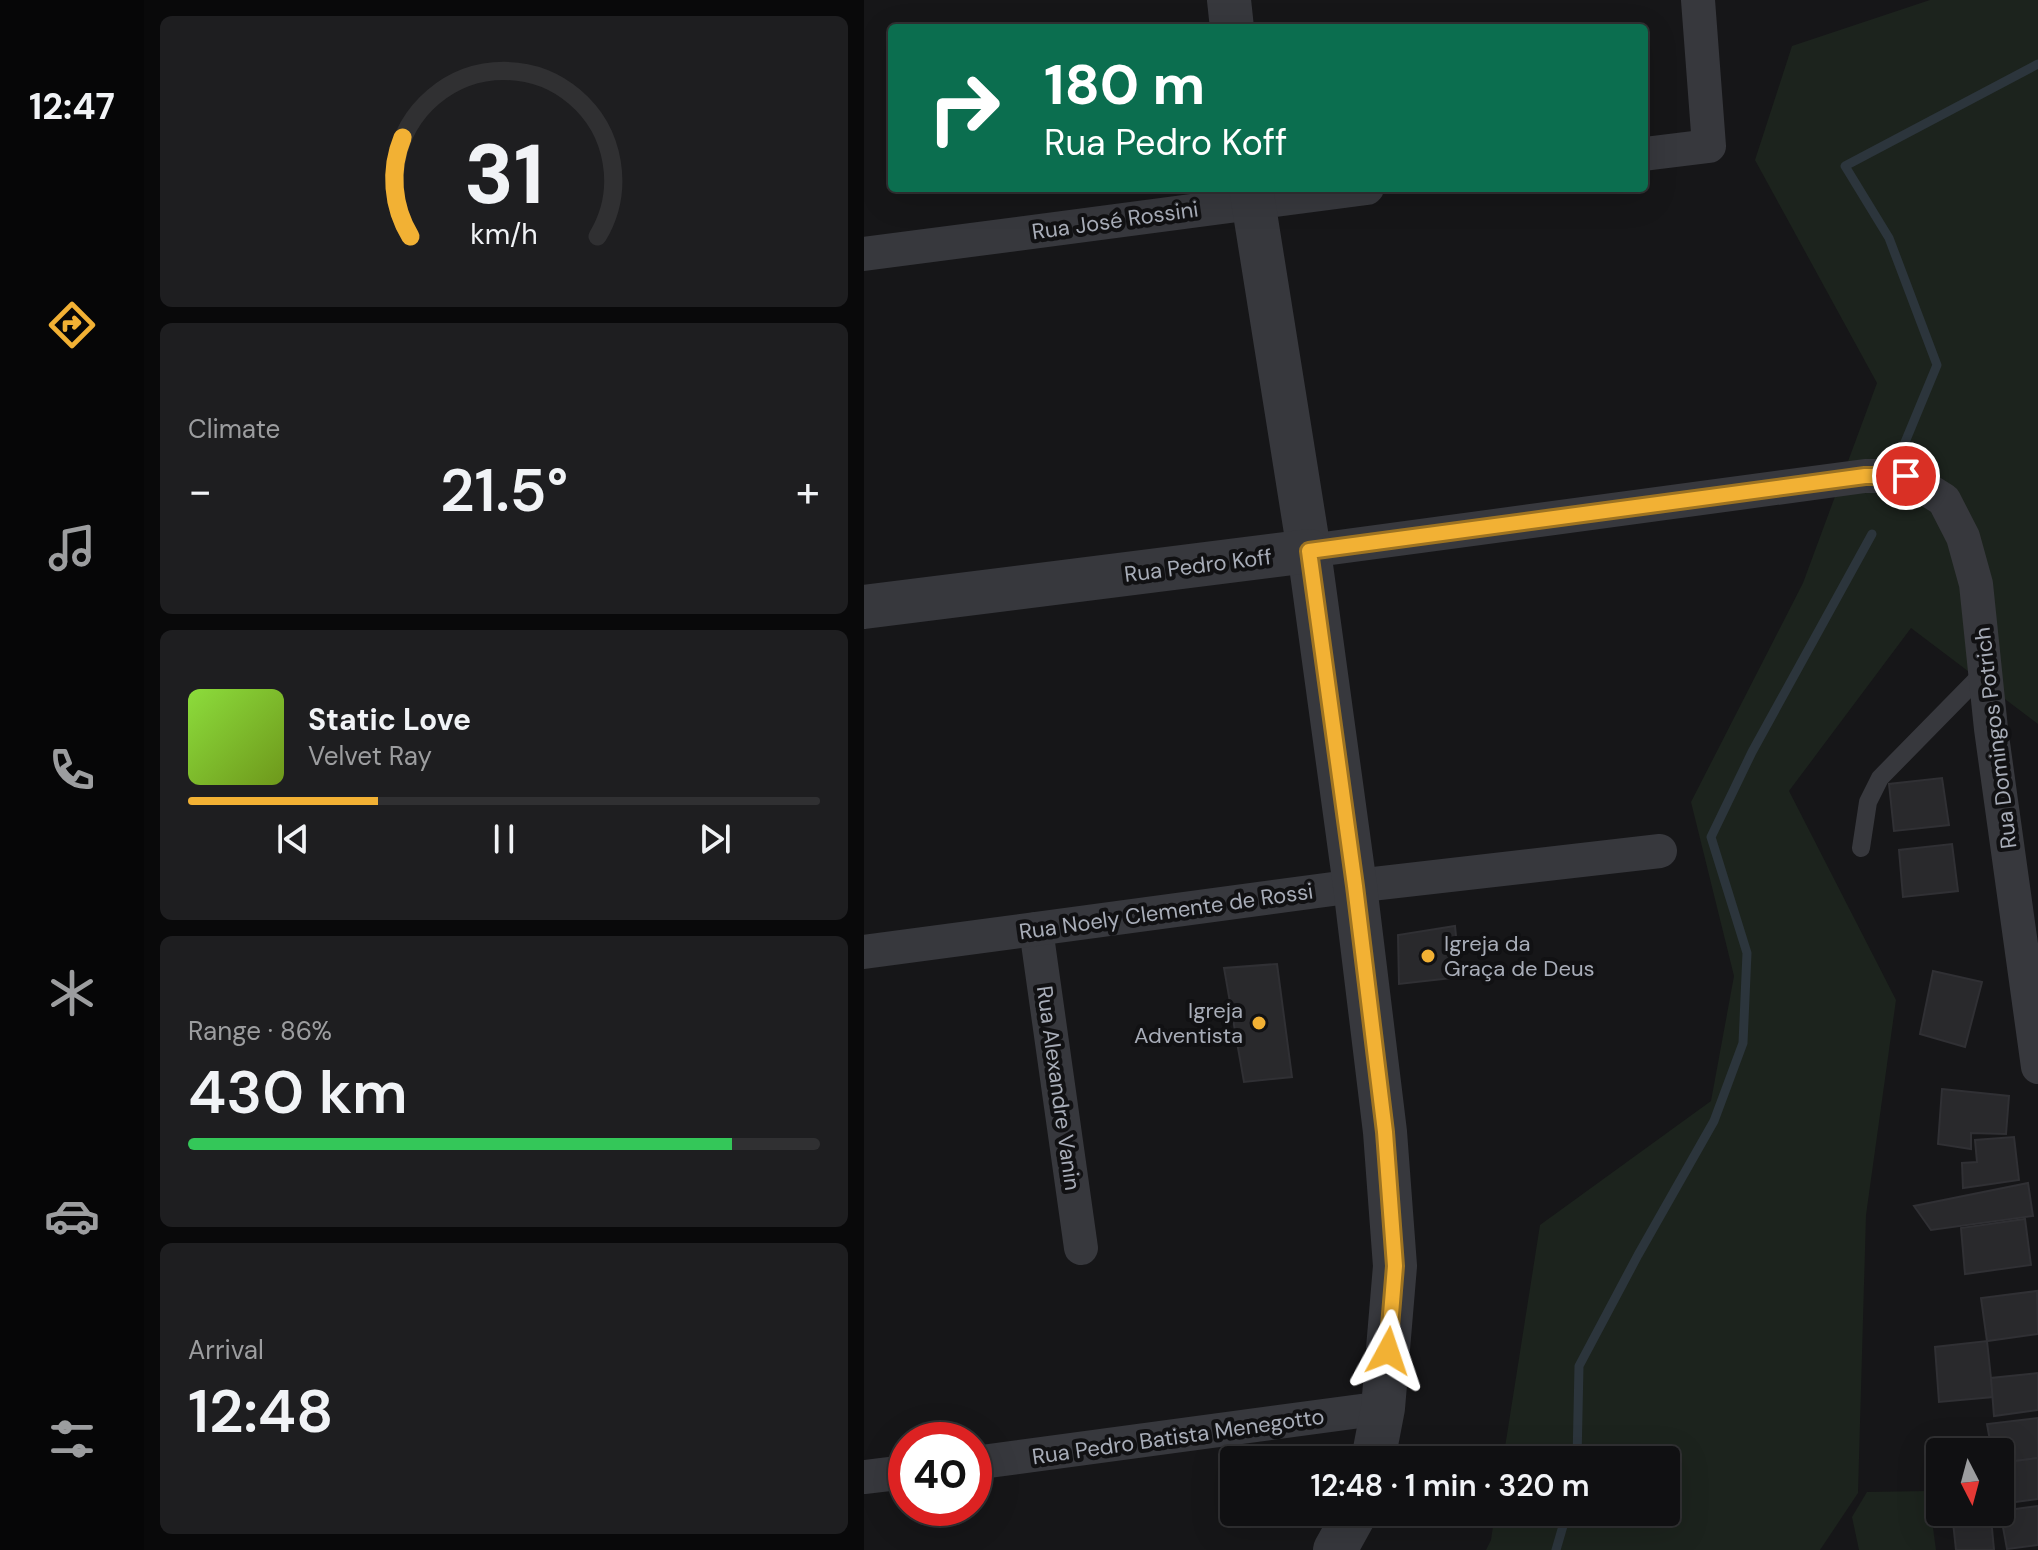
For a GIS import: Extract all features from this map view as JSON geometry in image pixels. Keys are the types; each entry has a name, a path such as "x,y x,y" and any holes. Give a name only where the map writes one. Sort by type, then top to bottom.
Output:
{"street":[{"path":"1229,0 1232,24"},
{"path":"1648,154 1709,146 1698,0"},
{"name":"Rua José Rossini","path":"864,254 1252,195 1301,192"},
{"path":"1252,195 1309,551 1385,1132 1395,1266 1383,1408 1376,1446"},
{"name":"Rua Pedro Koff","path":"864,607 1865,476"},
{"name":"Rua Domingos Potrich","path":"1865,476 1906,476 1944,500 1963,537 1976,584 1993,744 2038,1067"},
{"name":"Rua Noely Clemente de Rossi","path":"864,952 1355,886 1660,851"},
{"name":"Rua Alexandre Vanin","path":"1036,929 1081,1248"},
{"name":"Rua Pedro Batista Menegotto","path":"992,1461 1383,1408"},
{"path":"864,1477 888,1474"},
{"path":"1335,1550 1348,1526"}],"lane":[{"path":"1861,848 1868,802 1880,778 1985,671"}],"shaded area":[{"path":"1930,0 2038,0 2038,724 1911,628 1789,791 1896,1000 1866,1215 1858,1493 1820,1550 1486,1550 1493,1526 1680,1526 1680,1446 1505,1446 1540,1225 1711,1101 1734,976 1691,802 1803,583 1877,383 1755,160 1792,46"},
{"path":"1926,1491 1926,1526 1933,1526 1936,1550 1859,1550 1852,1517 1867,1492"}],"building":[{"path":"1942,778 1949,825 1894,831 1889,784"},
{"path":"1952,844 1958,891 1903,897 1899,850"},
{"name":"Igreja da Graça de Deus","path":"1455,926 1460,977 1399,984 1398,935"},
{"name":"Igreja Adventista","path":"1277,964 1292,1077 1244,1082 1224,968"},
{"path":"1933,971 1982,982 1965,1047 1920,1034"},
{"path":"1942,1089 2009,1096 2006,1134 1971,1133 1971,1149 1938,1144"},
{"path":"2014,1137 2019,1180 1963,1188 1962,1163 1977,1162 1975,1140"},
{"path":"2028,1183 2033,1216 1931,1230 1914,1206"},
{"path":"2025,1219 2031,1265 1965,1274 1961,1228"},
{"path":"2037,1291 2038,1334 1987,1341 1981,1298"},
{"path":"1987,1341 1993,1397 1939,1402 1935,1347"},
{"path":"2038,1373 2038,1410 1994,1416 1991,1378"},
{"path":"2038,1418 2038,1458 2014,1461 2014,1438 1990,1438 1987,1424"},
{"path":"2038,1458 2038,1499 2014,1502 2014,1461"},
{"path":"2038,1506 2038,1545 2007,1549 2003,1526 2014,1526 2014,1509"},
{"path":"1953,1526 1992,1526 1994,1550 1956,1550"}],"waterway":[{"path":"1896,464 1937,365 1889,238 1845,166 2038,64"},
{"path":"1577,1446 1579,1366 1714,1121 1743,1043 1747,953 1711,837 1752,752 1872,534"},
{"path":"1556,1550 1563,1526"}],"place":[{"name":"Igreja da Graça de Deus","path":"1428,956"},
{"name":"Igreja Adventista","path":"1259,1023"}],"route":[{"path":"1388,1351 1395,1266 1385,1132 1309,551 1865,476 1906,476"}]}
